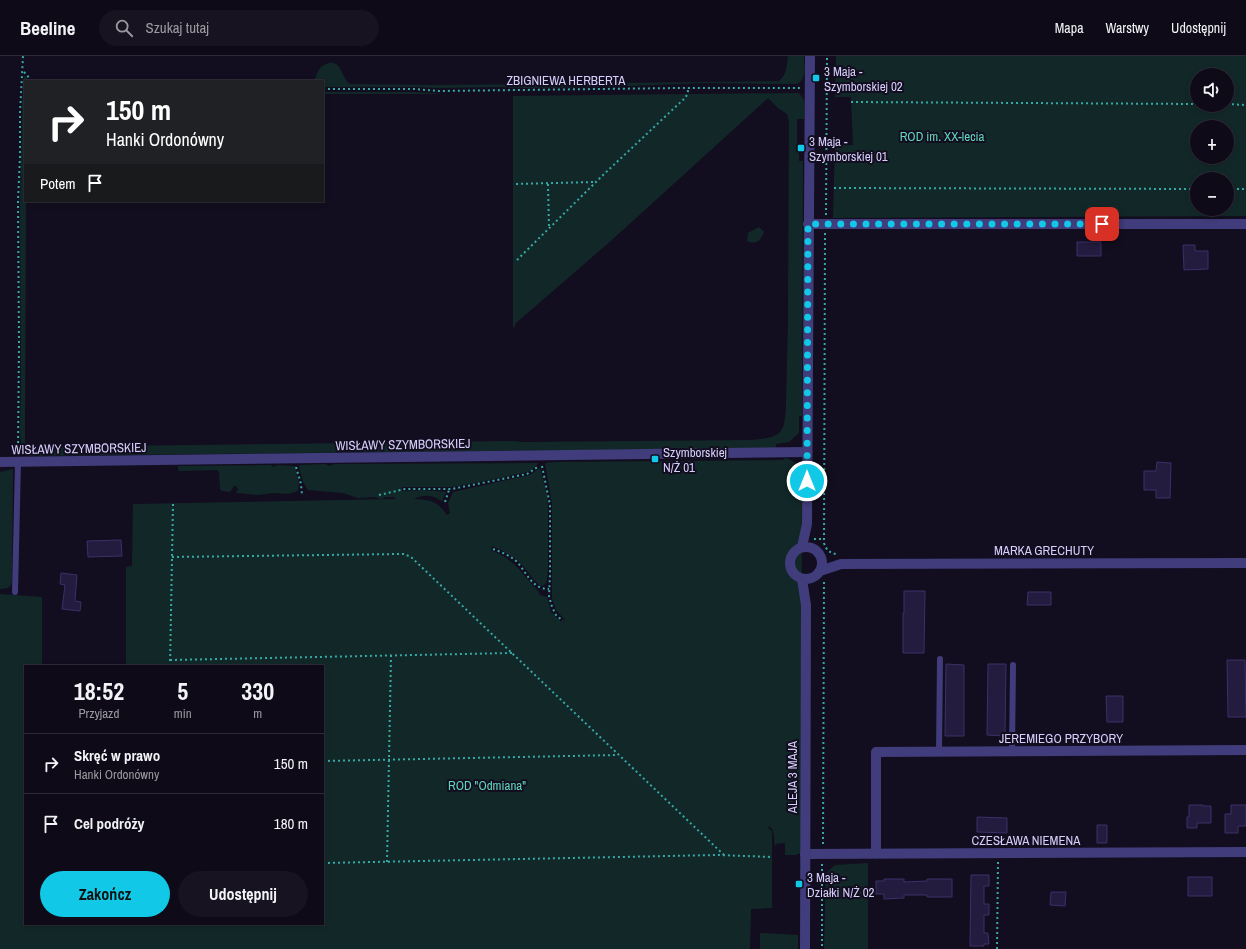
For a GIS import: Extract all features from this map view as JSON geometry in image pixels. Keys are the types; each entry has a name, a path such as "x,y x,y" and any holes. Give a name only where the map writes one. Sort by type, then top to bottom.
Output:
{"street":[{"path":"802,547 807,524 810,56"},
{"path":"808,224 1246,224"},
{"name":"WISŁAWY SZYMBORSKIEJ","path":"0,462 807,452"},
{"path":"807,524 814,543 826,554 822,560 824,574 813,578 802,579 793,573 789,563 793,553 802,547 814,543"},
{"name":"MARKA GRECHUTY","path":"826,554 841,564"},
{"name":"MARKA GRECHUTY","path":"824,574 841,564 1246,563"},
{"name":"ALEJA 3 MAJA","path":"806,605 813,578"},
{"name":"ALEJA 3 MAJA","path":"802,579 806,605 805,949"},
{"name":"JEREMIEGO PRZYBORY","path":"876,854 876,752 1246,750"},
{"name":"CZESŁAWA NIEMENA","path":"805,854 1246,852"}],"lane":[{"path":"15,592 18,462"},
{"path":"939,752 940,659"},
{"path":"1012,751 1013,665"}],"path":[{"path":"18,462 18,202 23,56"},
{"path":"826,220 827,56"},
{"path":"23,71 31,80"},
{"path":"517,260 596,182 686,97 689,88"},
{"name":"ZBIGNIEWA HERBERTA","path":"324,89 414,89 438,91 494,89 809,88"},
{"path":"851,102 1190,104"},
{"path":"1234,104 1246,104"},
{"path":"516,184 596,182"},
{"path":"548,183 549,228"},
{"path":"834,188 1190,189"},
{"path":"1234,189 1246,189"},
{"path":"826,228 824,539 826,554"},
{"path":"296,458 296,466 301,484 302,495"},
{"path":"379,495 405,489 449,490 527,474 542,464 550,505 549,589 552,607 563,621"},
{"path":"445,502 449,490"},
{"path":"170,665 173,504"},
{"path":"814,543 824,539"},
{"path":"493,549 516,561 538,588 549,589"},
{"path":"172,558 404,554 411,557 724,855"},
{"path":"823,847 824,574"},
{"path":"170,660 512,653"},
{"path":"387,862 391,656"},
{"path":"324,761 618,754"},
{"path":"997,949 998,853"},
{"path":"324,863 724,855 772,857"},
{"path":"822,858 822,949"}],"green space":[{"path":"788,56 804,56 804,76 800,82 797,84 701,83 602,87 439,88 324,87 324,80 314,80 321,67 329,63 333,63 339,67 350,84 438,85 779,81 784,76"},
{"name":"ROD im. XX-lecia","path":"836,56 1246,56 1246,216 833,218 835,145 853,145 851,97 835,97"},
{"path":"24,75 28,80 24,80 24,202 26,202 25,442 29,447 513,441 752,440 769,437 780,432 785,414 788,321 789,122 787,114 778,108 768,98 613,239 516,323 513,329 513,96 798,93 801,95 804,101 804,119 797,119 796,145 796,151 799,151 799,161 803,161 802,416 799,416 799,433 789,442 776,444 776,448 27,456 22,450 20,434 20,205"},
{"path":"324,92 414,92 444,94 324,94"},
{"path":"759,227 764,232 760,240 753,243 747,241 748,233"},
{"name":"ROD \"Odmiana\"","path":"784,458 788,459 798,466 802,481 801,853 796,855 785,855 785,843 776,844 775,847 773,830 769,826 768,828 772,831 772,908 751,909 750,949 0,949 0,594 42,597 42,665 24,665 24,925 324,925 324,665 126,665 126,567 132,566 133,504 396,499 394,497 386,497 381,499 375,497 358,498 343,493 308,490 303,482 299,467 300,465 325,464 330,466 334,464 538,463 528,472 454,487 402,487 402,491 424,490 446,492 442,501 435,497 428,496 421,496 414,499 433,502 440,506 447,515 450,513 448,503 453,492 529,475 540,468 547,493 548,509 548,566 545,585 541,586 538,584 522,565 508,554 492,546 491,550 513,563 537,589 540,595 547,597 551,612 563,623 565,620 556,610 552,598 552,504 545,463 784,460"},
{"path":"270,465 274,467 278,465 295,466 299,483 298,491 288,494 273,493 259,495 236,493 238,489 234,486 230,492 222,491 220,489 219,472 217,470 179,471 178,468 178,466"},
{"path":"13,469 12,580 11,585 8,588 0,589 0,472"},
{"path":"868,863 868,949 824,949 826,873 835,865"},
{"path":"760,933 798,935 798,949 760,949"}],"building":[{"path":"1077,242 1101,242 1101,256 1077,256"},
{"path":"1183,245 1195,245 1195,251 1208,251 1208,269 1184,270"},
{"path":"1157,462 1171,463 1170,498 1156,498 1156,490 1144,490 1144,471 1156,471"},
{"path":"121,540 122,556 88,557 87,541"},
{"path":"61,573 77,575 75,601 81,602 80,611 62,609 65,585 60,584"},
{"path":"904,591 925,591 924,653 903,653"},
{"path":"1028,592 1051,592 1051,605 1027,605"},
{"path":"1227,660 1245,660 1246,717 1228,717"},
{"path":"946,664 964,665 964,736 945,736"},
{"path":"988,664 1006,664 1005,736 987,735"},
{"path":"1106,696 1123,696 1123,722 1107,722"},
{"path":"1189,805 1211,806 1211,823 1197,823 1197,828 1187,828"},
{"path":"1231,805 1246,805 1246,826 1238,826 1238,833 1225,833 1225,814 1231,814"},
{"path":"977,817 1007,818 1007,833 977,832"},
{"path":"1097,825 1107,825 1107,843 1097,843"},
{"path":"971,875 989,875 989,886 984,886 984,904 989,904 989,915 984,915 984,933 988,933 989,944 984,944 984,946 970,946"},
{"path":"1188,877 1212,877 1212,896 1188,896"},
{"path":"884,879 904,879 904,882 927,881 927,879 952,879 952,897 904,895 904,898 884,899 884,894 876,894 876,881 884,881"},
{"path":"1051,892 1066,892 1065,906 1050,905"}],"place":[{"name":"3 Maja - Szymborskiej 02","path":"816,78"},
{"name":"3 Maja - Szymborskiej 01","path":"801,148"},
{"name":"Szymborskiej N/Ż 01","path":"655,459"},
{"name":"3 Maja - Działki N/Ż 02","path":"799,884"}],"route":[{"path":"807,481 808,224 1102,224"}]}
